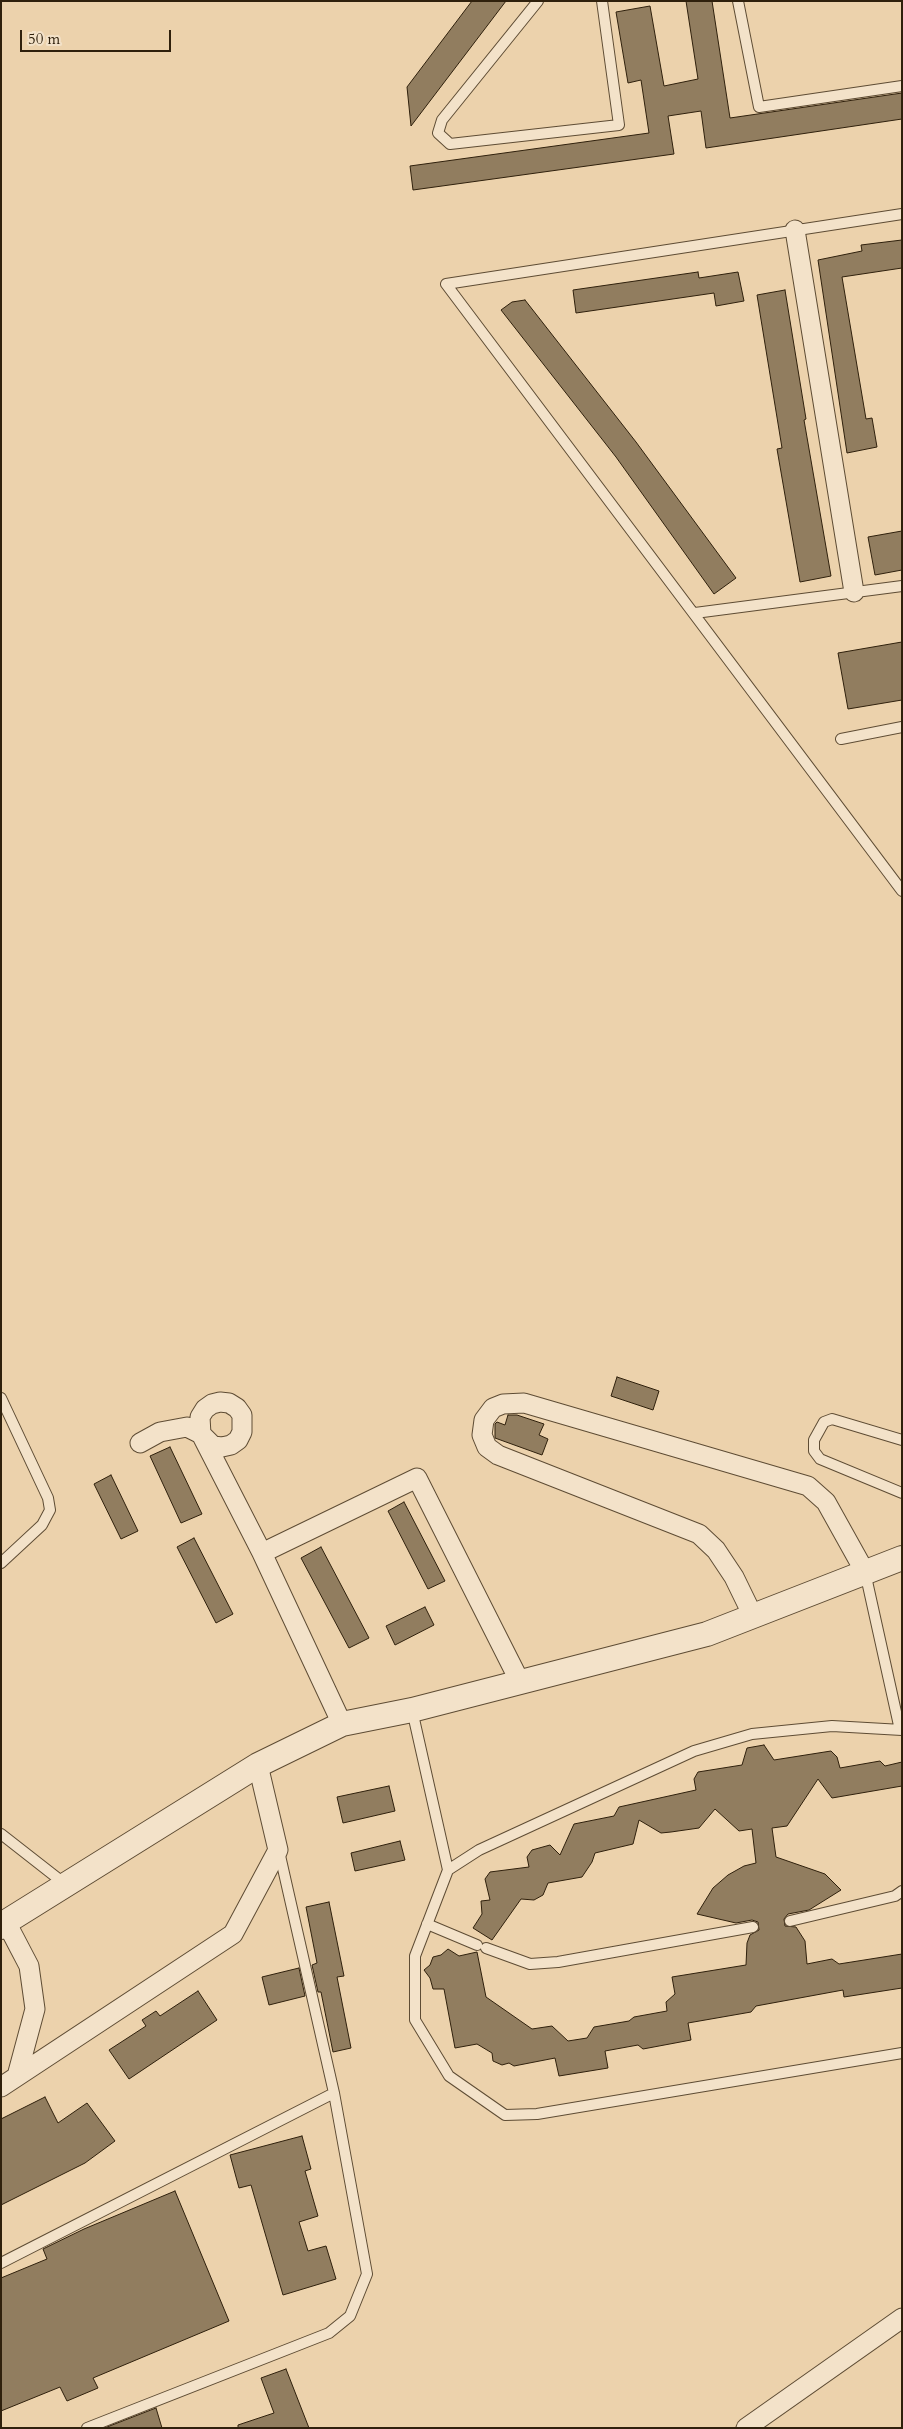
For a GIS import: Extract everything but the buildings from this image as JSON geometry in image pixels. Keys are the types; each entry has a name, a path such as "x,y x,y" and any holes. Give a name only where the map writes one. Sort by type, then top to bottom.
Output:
{"street":[{"path":"795,230 854,592"},
{"path":"753,1616 734,1577 716,1550 698,1534 498,1455 487,1447 482,1435 484,1420 493,1408 503,1404 524,1403 808,1486 826,1502 865,1572"},
{"path":"140,1443 160,1432 180,1427 187,1427 201,1434 262,1553 342,1724"},
{"path":"262,1553 416,1478 520,1682"},
{"path":"17,2076 35,2009 29,1966 3,1925 258,1765 342,1724 412,1710 707,1634 902,1558"},
{"path":"1,2086 233,1934 278,1850 258,1765"},
{"path":"746,2428 902,2318"}],"lane":[{"path":"538,1 442,120 438,133 450,144 619,125 602,1"},
{"path":"738,1 759,107 902,86"},
{"path":"902,214 446,284 695,613 773,722 902,891"},
{"path":"695,613 902,586"},
{"path":"841,738 902,727"},
{"path":"1,1398 48,1498 50,1510 42,1525 1,1563"},
{"path":"902,1440 832,1419 824,1422 814,1440 814,1451 820,1459 902,1493"},
{"path":"448,1870 479,1850 694,1751 752,1734 832,1726 901,1730 865,1572"},
{"path":"412,1710 448,1870 415,1956 415,2020 449,2076 504,2115 537,2114 902,2053"},
{"path":"1,1834 66,1885"},
{"path":"87,2428 329,2333 350,2316 367,2274 334,2093 278,1850"},
{"path":"790,1921 895,1896 902,1891"},
{"path":"427,1924 481,1947 530,1964 558,1962 752,1927"},
{"path":"1,2263 334,2093"}]}
